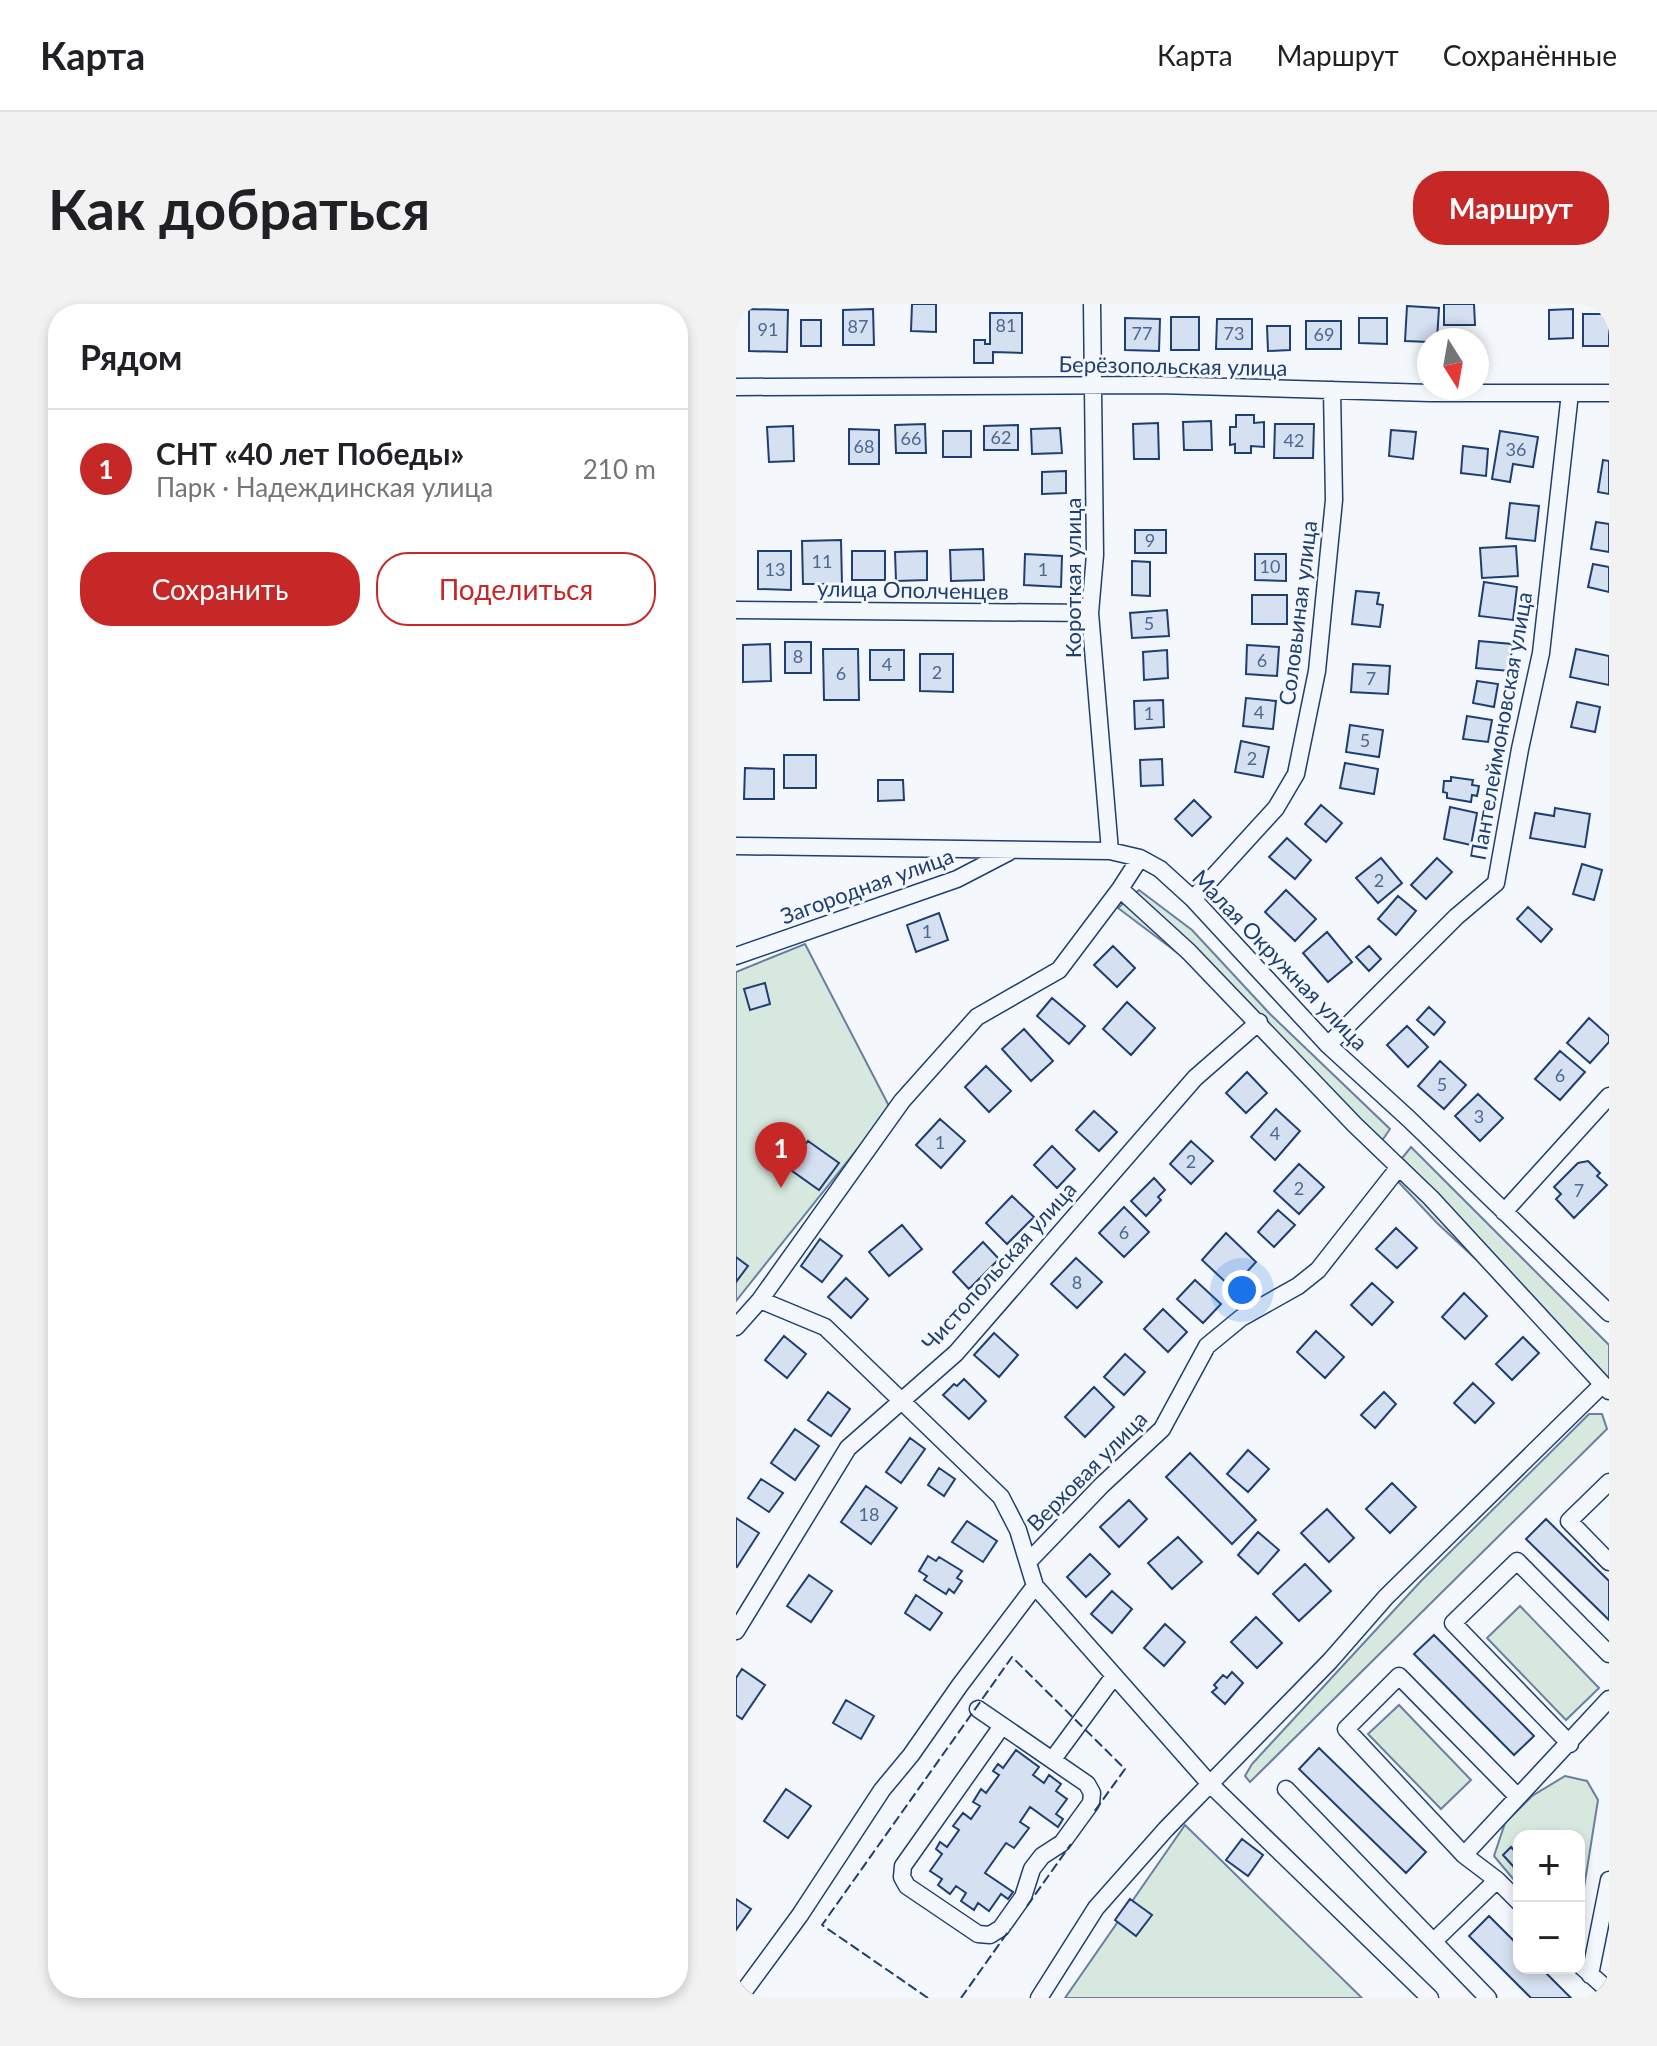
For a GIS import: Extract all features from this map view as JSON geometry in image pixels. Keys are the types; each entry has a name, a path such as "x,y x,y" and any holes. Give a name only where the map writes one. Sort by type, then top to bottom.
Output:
{"street":[{"name":"Короткая улица","path":"1092,304 1095,555 1090,613 1110,851"},
{"name":"Берёзопольская улица","path":"736,387 1094,386 1609,393"},
{"name":"Соловьиная улица","path":"1193,899 1276,808 1296,774 1317,671 1334,500 1332,390"},
{"name":"Пантелеймоновская улица","path":"1328,1045 1456,917 1496,883 1541,653 1570,393"},
{"name":"улица Ополченцев","path":"736,610 1090,613"},
{"name":"Малая Окружная улица","path":"736,846 1110,851 1140,858 1160,869 1193,899 1328,1045 1504,1212"},
{"name":"Загородная улица","path":"736,956 957,879 1010,851"},
{"path":"736,1327 760,1300 902,1101 977,1017 1059,970 1140,858"},
{"path":"1039,1998 1096,1908 1166,1829 1330,1661 1386,1597 1606,1388 1456,1223 1189,952 1120,889"},
{"name":"Чистопольская улица","path":"736,1631 848,1448 956,1353 1195,1078 1259,1022"},
{"path":"1609,1096 1504,1212 1609,1313"},
{"name":"Верховая улица","path":"1028,1562 1102,1485 1162,1429 1207,1346 1241,1318 1298,1286 1318,1270 1399,1167"},
{"path":"760,1300 825,1327 1001,1497 1018,1530 1035,1586 1210,1784 1430,1998"},
{"path":"1609,1482 1569,1521 1609,1562"},
{"path":"1570,1744 1453,1623 1517,1561 1609,1654"},
{"path":"739,1998 800,1915 882,1790 1035,1586"},
{"path":"1053,1759 1114,1676"},
{"path":"1513,1896 1464,1855 1346,1729 1399,1676 1517,1796"},
{"path":"1464,1855 1609,1699"},
{"path":"978,1709 1087,1784 1092,1793 1091,1803 1062,1843 1042,1856 1032,1869 1023,1897 1001,1928 990,1935 978,1934 907,1886 902,1877 903,1866 1002,1726"},
{"path":"1286,1789 1488,1998"},
{"path":"1434,1941 1497,1880"},
{"path":"1585,1966 1609,1880"},
{"path":"1585,1971 1609,1991"}],"shaded area":[{"path":"1139,890 1192,930 1270,1014 1390,1129 1375,1151 1191,963 1118,908"},
{"path":"805,944 890,1108 736,1301 736,972"},
{"path":"1411,1147 1609,1345 1609,1383 1437,1223 1390,1173"},
{"path":"1589,1414 1602,1414 1607,1429 1250,1782 1245,1776 1252,1764 1421,1581"},
{"path":"1520,1606 1599,1688 1566,1720 1487,1638"},
{"path":"1399,1705 1471,1780 1441,1809 1368,1734"},
{"path":"1565,1776 1587,1781 1598,1800 1585,1881 1585,1830 1513,1830 1513,1879 1494,1856 1505,1823 1532,1796"},
{"path":"1185,1825 1362,1998 1065,1998"}],"building":[{"path":"912,304 936,304 936,332 911,331"},
{"path":"1444,304 1474,304 1475,325 1444,325"},
{"path":"1407,306 1439,308 1438,328 1417,328 1417,342 1405,341"},
{"path":"749,309 788,310 787,352 749,351"},
{"path":"873,309 874,345 843,345 843,310"},
{"path":"1573,309 1573,338 1549,339 1549,310"},
{"path":"990,313 1022,313 1022,353 993,352 993,363 974,363 974,340 985,340 985,344 990,344"},
{"path":"1583,314 1609,314 1609,346 1583,346"},
{"path":"1171,317 1199,317 1199,350 1171,350"},
{"path":"1125,318 1160,319 1159,351 1125,350"},
{"path":"1359,318 1387,318 1387,344 1359,343"},
{"path":"1217,319 1252,319 1252,349 1216,349"},
{"path":"801,320 821,320 821,346 801,346"},
{"path":"1306,321 1341,321 1341,349 1306,349"},
{"path":"1267,326 1290,326 1290,350 1268,351"},
{"path":"1236,415 1254,415 1254,423 1264,422 1264,447 1251,446 1251,453 1235,453 1235,444 1230,445 1230,427 1236,427"},
{"path":"1211,421 1212,450 1184,450 1183,422"},
{"path":"1158,423 1159,459 1134,459 1133,424"},
{"path":"925,424 926,453 896,453 895,425"},
{"path":"1275,424 1314,424 1313,458 1274,458"},
{"path":"1018,425 1018,450 984,450 984,426"},
{"path":"793,426 794,461 769,462 767,427"},
{"path":"1060,428 1062,453 1032,454 1031,429"},
{"path":"849,429 879,430 879,464 849,464"},
{"path":"1391,430 1416,432 1413,459 1389,456"},
{"path":"943,431 971,431 971,457 943,457"},
{"path":"1500,431 1538,437 1533,467 1513,464 1510,482 1492,479"},
{"path":"1463,446 1488,449 1486,476 1461,473"},
{"path":"1603,460 1609,461 1609,494 1598,492"},
{"path":"1066,471 1066,493 1042,494 1042,472"},
{"path":"1510,503 1539,506 1535,541 1506,538"},
{"path":"1596,522 1609,524 1609,552 1591,549"},
{"path":"1135,530 1166,530 1166,553 1135,553"},
{"path":"841,540 842,584 803,584 802,541"},
{"path":"1516,546 1518,576 1482,578 1480,548"},
{"path":"983,549 984,580 951,581 950,550"},
{"path":"758,551 791,551 791,590 758,589"},
{"path":"852,551 885,551 885,580 852,580"},
{"path":"927,551 927,580 896,581 895,552"},
{"path":"1025,554 1062,556 1061,587 1024,585"},
{"path":"1255,554 1286,554 1286,581 1255,580"},
{"path":"1132,561 1150,562 1150,596 1132,595"},
{"path":"1593,564 1609,567 1609,592 1588,587"},
{"path":"1484,582 1517,587 1513,620 1479,616"},
{"path":"1356,591 1379,593 1377,604 1383,605 1380,627 1352,624"},
{"path":"1252,595 1287,595 1287,624 1252,624"},
{"path":"1167,610 1169,636 1132,638 1130,613"},
{"path":"1479,641 1512,644 1510,671 1476,668"},
{"path":"785,642 811,642 811,673 785,673"},
{"path":"770,644 771,681 743,682 743,645"},
{"path":"1247,645 1279,647 1277,676 1246,674"},
{"path":"823,649 858,649 859,700 824,700"},
{"path":"1576,649 1609,656 1609,685 1570,677"},
{"path":"870,650 904,650 904,680 870,680"},
{"path":"1167,650 1168,678 1144,680 1143,652"},
{"path":"920,654 953,654 953,692 920,691"},
{"path":"1353,664 1390,666 1388,694 1351,692"},
{"path":"1477,681 1498,684 1494,707 1473,703"},
{"path":"1246,698 1276,701 1273,729 1243,726"},
{"path":"1163,700 1164,727 1135,729 1134,701"},
{"path":"1577,702 1600,707 1595,732 1571,727"},
{"path":"1467,716 1492,720 1488,742 1463,739"},
{"path":"1350,725 1383,730 1379,757 1346,752"},
{"path":"1241,741 1269,747 1263,777 1235,772"},
{"path":"784,755 816,755 816,788 784,788"},
{"path":"1162,759 1163,785 1141,786 1140,760"},
{"path":"1345,763 1378,769 1374,794 1340,788"},
{"path":"745,768 774,769 774,799 744,799"},
{"path":"1451,777 1473,780 1472,785 1479,786 1477,796 1472,795 1471,802 1447,798 1447,793 1443,792 1444,781 1451,781"},
{"path":"878,780 903,780 904,800 878,801"},
{"path":"1194,800 1211,817 1192,836 1175,819"},
{"path":"1321,805 1342,823 1326,842 1305,824"},
{"path":"1450,807 1477,813 1471,845 1444,839"},
{"path":"1555,808 1590,814 1585,847 1530,838 1535,813 1554,816"},
{"path":"1287,838 1311,860 1295,879 1269,857"},
{"path":"1381,858 1402,883 1378,903 1356,878"},
{"path":"1437,858 1452,872 1426,899 1411,885"},
{"path":"1582,864 1602,870 1594,900 1573,894"},
{"path":"1286,890 1316,919 1295,941 1265,912"},
{"path":"1398,896 1416,911 1396,935 1378,919"},
{"path":"1528,907 1552,929 1541,942 1517,919"},
{"path":"939,913 948,940 916,952 907,925"},
{"path":"1327,932 1352,962 1328,982 1303,953"},
{"path":"1113,946 1135,968 1117,987 1094,965"},
{"path":"1369,946 1381,959 1369,971 1356,957"},
{"path":"765,983 770,1004 750,1010 744,989"},
{"path":"1052,998 1085,1026 1069,1044 1037,1016"},
{"path":"1127,1002 1155,1028 1131,1055 1103,1029"},
{"path":"1429,1007 1445,1022 1434,1035 1417,1020"},
{"path":"1589,1018 1609,1036 1609,1042 1590,1063 1567,1043"},
{"path":"1407,1026 1428,1047 1408,1067 1387,1045"},
{"path":"1024,1029 1053,1061 1031,1081 1002,1049"},
{"path":"1560,1051 1585,1072 1560,1100 1535,1079"},
{"path":"1440,1061 1466,1085 1444,1109 1418,1086"},
{"path":"986,1066 1011,1091 989,1112 965,1087"},
{"path":"1247,1072 1267,1093 1246,1113 1226,1093"},
{"path":"1478,1094 1503,1118 1480,1141 1455,1116"},
{"path":"1276,1109 1300,1131 1275,1160 1251,1137"},
{"path":"1094,1111 1117,1132 1099,1151 1076,1130"},
{"path":"940,1119 965,1141 941,1168 916,1145"},
{"path":"808,1141 839,1163 819,1190 788,1168"},
{"path":"1191,1141 1213,1161 1191,1184 1170,1164"},
{"path":"1052,1146 1075,1169 1057,1188 1034,1165"},
{"path":"1588,1161 1607,1185 1574,1218 1556,1199 1561,1194 1554,1187 1578,1163"},
{"path":"1299,1164 1324,1187 1299,1214 1274,1191"},
{"path":"1154,1178 1165,1190 1158,1197 1161,1200 1146,1216 1131,1201"},
{"path":"1012,1196 1034,1217 1007,1244 986,1223"},
{"path":"1124,1207 1149,1232 1124,1257 1099,1233"},
{"path":"1278,1210 1295,1225 1274,1247 1258,1232"},
{"path":"902,1225 922,1249 889,1276 869,1252"},
{"path":"1396,1228 1417,1248 1397,1268 1376,1249"},
{"path":"1226,1233 1256,1262 1232,1288 1202,1260"},
{"path":"820,1239 842,1256 822,1282 801,1266"},
{"path":"983,1242 999,1259 969,1289 953,1272"},
{"path":"736,1257 748,1266 736,1282"},
{"path":"1076,1258 1102,1282 1077,1308 1051,1284"},
{"path":"846,1278 868,1299 851,1318 828,1297"},
{"path":"1195,1280 1221,1304 1203,1323 1177,1299"},
{"path":"1372,1283 1393,1302 1372,1325 1351,1305"},
{"path":"1464,1293 1487,1316 1465,1339 1442,1317"},
{"path":"1163,1309 1187,1332 1168,1352 1144,1329"},
{"path":"1316,1331 1344,1357 1325,1378 1297,1352"},
{"path":"994,1333 1018,1355 999,1377 974,1355"},
{"path":"784,1336 806,1354 787,1378 765,1360"},
{"path":"1523,1337 1539,1353 1512,1380 1496,1364"},
{"path":"1125,1354 1145,1372 1124,1395 1104,1377"},
{"path":"964,1379 986,1401 969,1419 943,1395"},
{"path":"1473,1383 1494,1403 1475,1423 1454,1403"},
{"path":"1094,1387 1114,1407 1085,1437 1065,1417"},
{"path":"828,1392 850,1409 831,1436 808,1420"},
{"path":"1384,1392 1396,1404 1375,1428 1361,1415"},
{"path":"795,1429 819,1446 795,1480 771,1463"},
{"path":"910,1438 925,1449 901,1483 886,1472"},
{"path":"1248,1450 1269,1469 1248,1492 1227,1474"},
{"path":"1190,1453 1256,1520 1232,1544 1166,1477"},
{"path":"939,1468 955,1479 944,1496 928,1485"},
{"path":"761,1479 783,1493 769,1512 748,1498"},
{"path":"1392,1483 1416,1507 1390,1533 1366,1509"},
{"path":"866,1486 897,1508 871,1544 841,1522"},
{"path":"1129,1500 1147,1519 1119,1547 1100,1527"},
{"path":"1327,1509 1354,1538 1329,1562 1301,1533"},
{"path":"736,1518 759,1533 737,1567 736,1566"},
{"path":"1546,1519 1609,1581 1609,1620 1526,1539"},
{"path":"967,1521 997,1541 983,1562 952,1542"},
{"path":"1258,1532 1279,1550 1258,1574 1238,1555"},
{"path":"1178,1537 1202,1562 1172,1589 1148,1563"},
{"path":"1090,1554 1110,1574 1086,1597 1067,1577"},
{"path":"928,1556 936,1561 939,1557 962,1571 957,1578 962,1581 954,1593 949,1589 946,1594 924,1580 927,1576 919,1571"},
{"path":"1305,1564 1331,1591 1299,1621 1273,1594"},
{"path":"809,1575 832,1591 811,1622 787,1606"},
{"path":"1112,1591 1132,1609 1112,1633 1091,1614"},
{"path":"916,1595 942,1613 930,1630 905,1613"},
{"path":"1256,1617 1282,1643 1257,1668 1231,1642"},
{"path":"1165,1624 1185,1642 1164,1666 1144,1648"},
{"path":"1434,1635 1534,1736 1514,1755 1414,1654"},
{"path":"742,1669 765,1685 742,1719 736,1715 736,1678"},
{"path":"1232,1672 1243,1683 1225,1704 1212,1692 1223,1675 1227,1678"},
{"path":"846,1700 874,1716 861,1739 833,1723"},
{"path":"1319,1748 1426,1852 1406,1873 1299,1769"},
{"path":"1016,1750 1039,1767 1033,1775 1044,1783 1049,1775 1061,1784 1056,1791 1067,1799 1056,1814 1063,1819 1058,1827 1030,1807 1020,1822 1029,1828 1014,1848 1006,1843 985,1873 1013,1892 1008,1899 1001,1894 989,1911 978,1903 974,1910 961,1901 966,1893 956,1886 950,1894 938,1885 942,1879 930,1871 942,1854 936,1849 940,1842 947,1847 959,1830 953,1826 963,1813 971,1819 980,1806 973,1802 981,1789 986,1793 999,1775 993,1771 998,1764 1003,1768"},
{"path":"786,1789 811,1806 788,1838 764,1821"},
{"path":"1242,1839 1263,1855 1248,1876 1226,1860"},
{"path":"1511,1847 1513,1866 1503,1855"},
{"path":"736,1899 751,1909 736,1930"},
{"path":"1130,1899 1152,1915 1136,1936 1115,1920"},
{"path":"1489,1916 1513,1940 1513,1974 1547,1974 1571,1998 1531,1998 1469,1936"}],"fence":[{"path":"928,1998 822,1925 1012,1657 1125,1769 1094,1812"},
{"path":"1027,1906 1071,1844"},
{"path":"961,1998 1010,1929"}],"place":[{"name":"СНТ «40 лет Победы»","path":"781,1188"}]}
